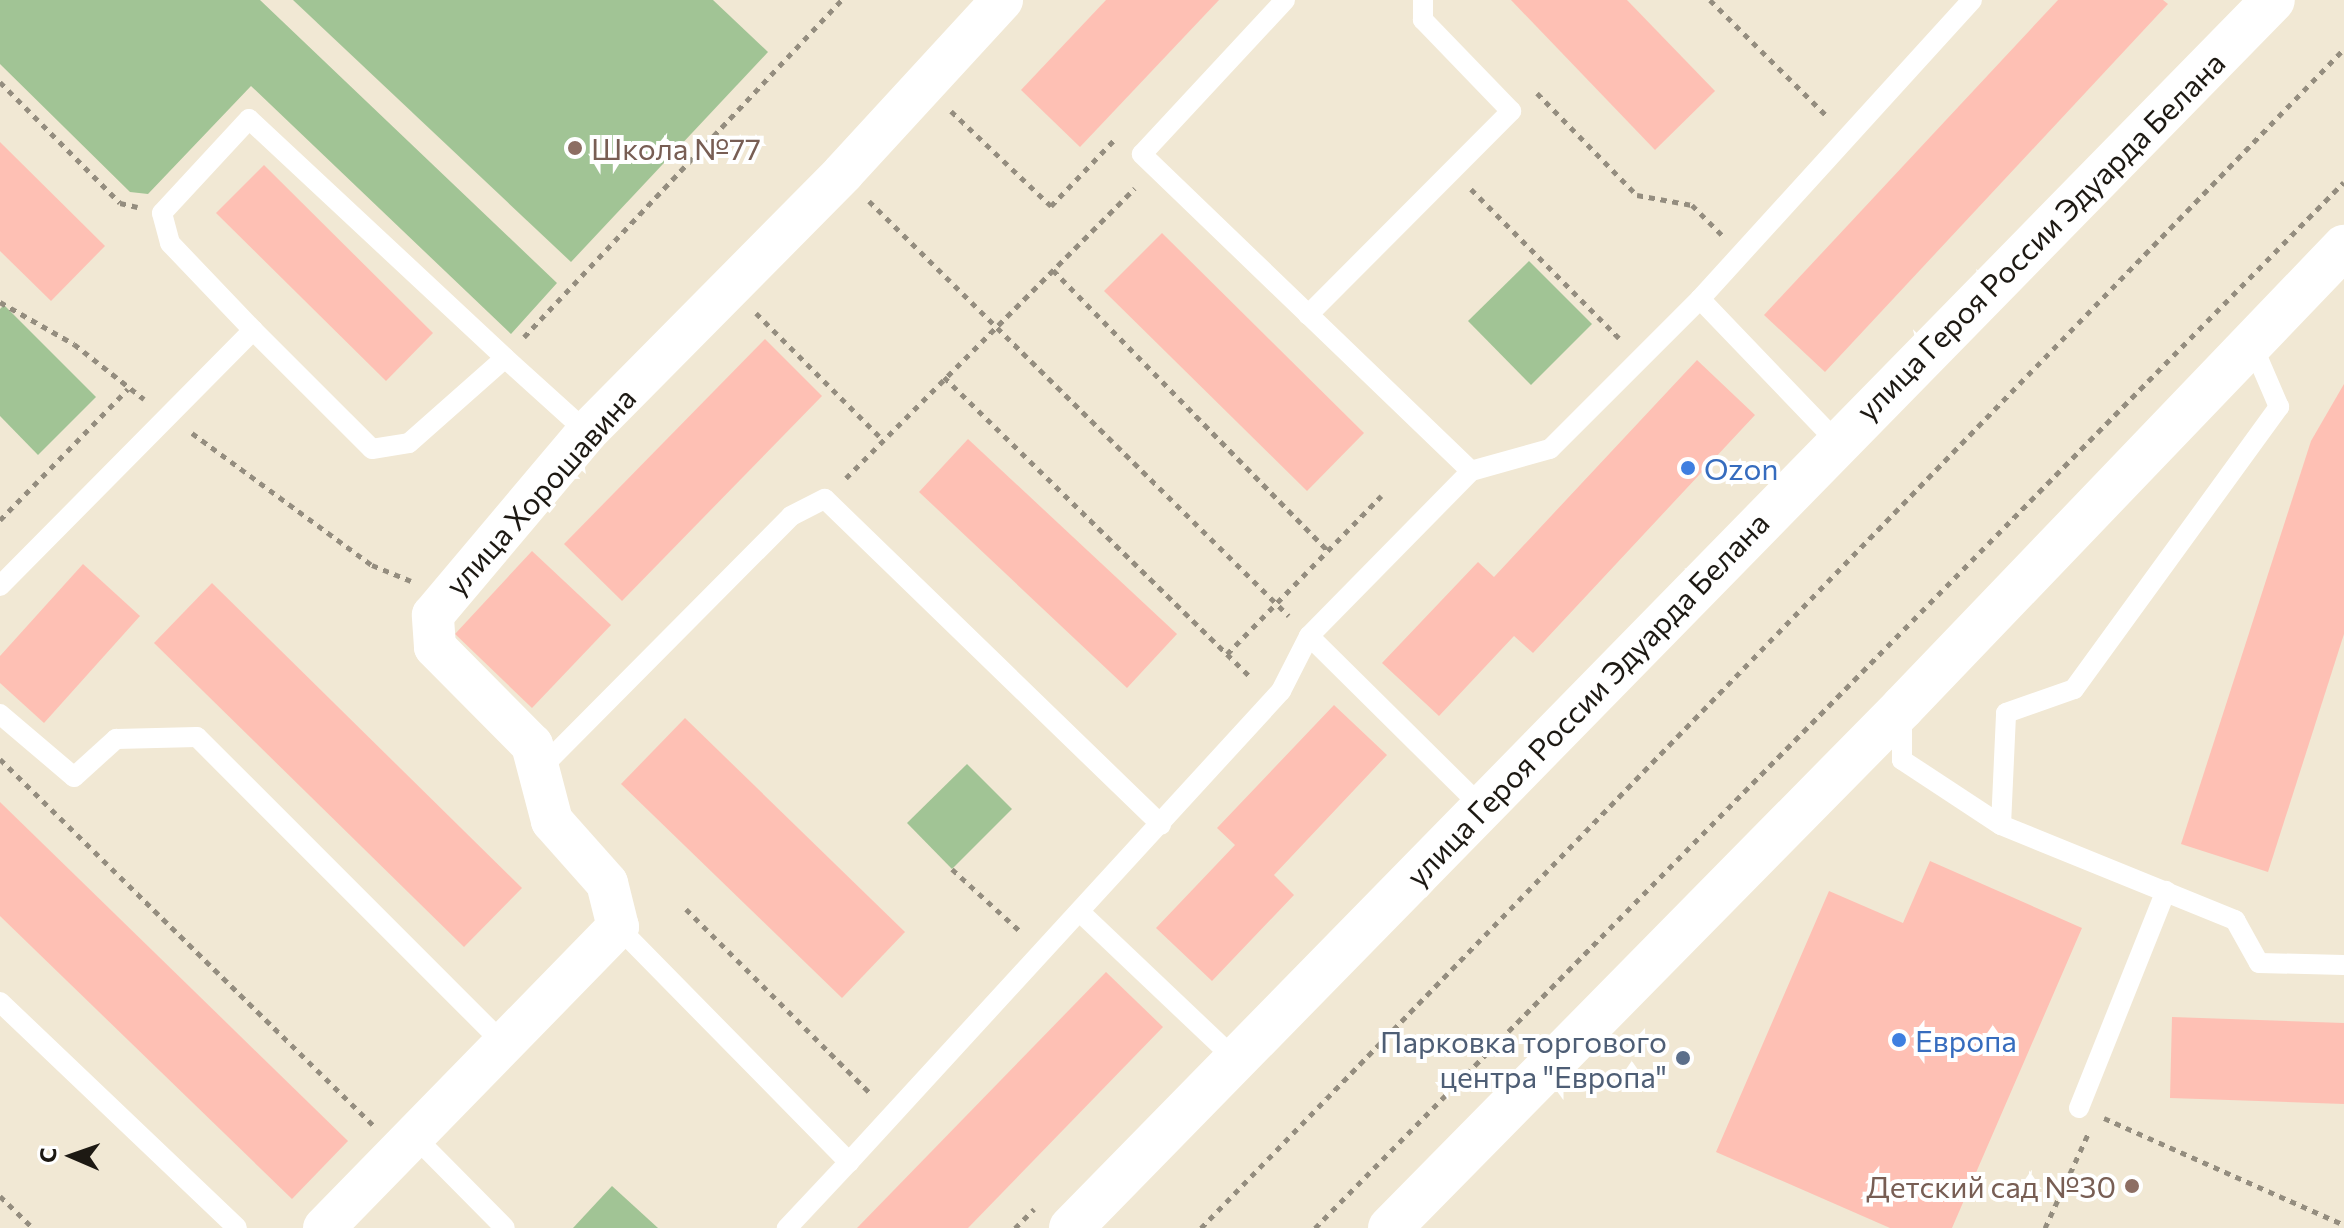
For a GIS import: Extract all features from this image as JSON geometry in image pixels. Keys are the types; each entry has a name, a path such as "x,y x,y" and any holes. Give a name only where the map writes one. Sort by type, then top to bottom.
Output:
{"street":[{"name":"улица Героя России Эдуарда Белана","path":"1071,1228 2273,0"},
{"name":"улица Хорошавина","path":"618,927 607,883 552,821 532,745 435,647 433,615 587,432 925,86 989,5"},
{"path":"1390,1228 1902,708 2344,247"},
{"path":"324,1228 618,927"}],"lane":[{"path":"1285,0 1142,154 1471,471"},
{"path":"1308,315 1511,111 1423,20 1423,0"},
{"path":"787,1228 1081,913 1274,699 1309,636 1471,471 1550,449 1700,299 1850,139 1972,0"},
{"path":"505,358 409,443 372,449 170,243 162,213 249,119 587,432"},
{"path":"1700,299 1837,442"},
{"path":"0,586 253,330"},
{"path":"2001,825 2006,713 2074,689 2279,407 2251,342"},
{"path":"540,769 791,516 825,499 1161,825"},
{"path":"1309,636 1482,807"},
{"path":"1902,708 1902,760 2001,825 2235,920 2259,963 2344,965"},
{"path":"0,714 74,777 116,739 197,737 504,1044"},
{"path":"2088,1112 2166,891"},
{"path":"1081,913 1236,1060"},
{"path":"618,927 849,1162"},
{"path":"0,1002 237,1228"},
{"path":"407,1143 505,1228"}],"path":[{"path":"505,358 842,0"},
{"path":"1710,0 1850,139"},
{"path":"1201,1228 2344,49"},
{"path":"0,82 120,203 162,213"},
{"path":"925,86 1051,206 1116,137"},
{"path":"1531,87 1637,195 1692,205 1741,255"},
{"path":"825,499 1156,167"},
{"path":"1453,170 1640,359"},
{"path":"843,173 994,328 1309,636"},
{"path":"1315,1228 2344,182"},
{"path":"1053,270 1328,551"},
{"path":"731,287 883,440"},
{"path":"0,302 74,344 128,389 372,565 446,596"},
{"path":"944,377 1274,699"},
{"path":"0,520 128,389"},
{"path":"1227,654 1381,496"},
{"path":"0,759 407,1143"},
{"path":"952,869 1042,952"},
{"path":"686,909 892,1115"},
{"path":"2045,1228 2088,1112 2344,1225"},
{"path":"0,1196 33,1228"}],"green space":[{"path":"0,0 260,0 557,283 511,334 251,86 148,194 130,192 0,64"},
{"name":"Школа №77","path":"293,0 713,0 768,52 571,262"},
{"path":"1529,261 1592,324 1531,385 1468,321"},
{"path":"4,305 96,397 38,455 0,416 0,309"},
{"path":"967,764 1012,809 952,869 907,823"},
{"path":"612,1186 658,1228 573,1228"}],"building":[{"path":"1106,0 1219,0 1080,147 1021,90"},
{"path":"1511,0 1627,0 1715,91 1655,150"},
{"path":"2058,0 2163,0 2168,4 1825,372 1764,315"},
{"path":"0,142 105,246 51,301 0,251"},
{"path":"264,165 433,333 386,381 216,213"},
{"path":"1162,233 1364,433 1307,491 1104,291"},
{"path":"765,339 822,396 622,601 564,544"},
{"path":"1697,360 1755,415 1533,653 1514,636 1439,716 1382,663 1478,562 1494,577"},
{"path":"2344,384 2344,634 2268,872 2181,844 2311,441"},
{"path":"968,439 1177,634 1127,688 919,492"},
{"path":"532,551 611,625 532,708 455,634"},
{"path":"83,564 140,616 44,723 0,683 0,656"},
{"path":"212,583 522,888 464,947 154,643"},
{"path":"1334,705 1387,755 1274,875 1294,895 1212,981 1156,928 1235,845 1217,828"},
{"path":"685,718 905,932 842,998 621,784"},
{"path":"0,802 348,1141 292,1199 0,916"},
{"name":"Европа","path":"1930,861 2082,928 1952,1228 1890,1228 1716,1152 1829,891 1903,923"},
{"path":"1106,972 1163,1027 968,1228 857,1228"},
{"path":"2172,1017 2344,1023 2344,1104 2170,1098"}],"place":[{"name":"Школа №77","path":"575,148"},
{"name":"Ozon","path":"1688,468"},
{"name":"Европа","path":"1899,1040"},
{"name":"Парковка торгового центра \"Европа\"","path":"1683,1058"},
{"name":"Детский сад №30","path":"2132,1186"}]}
